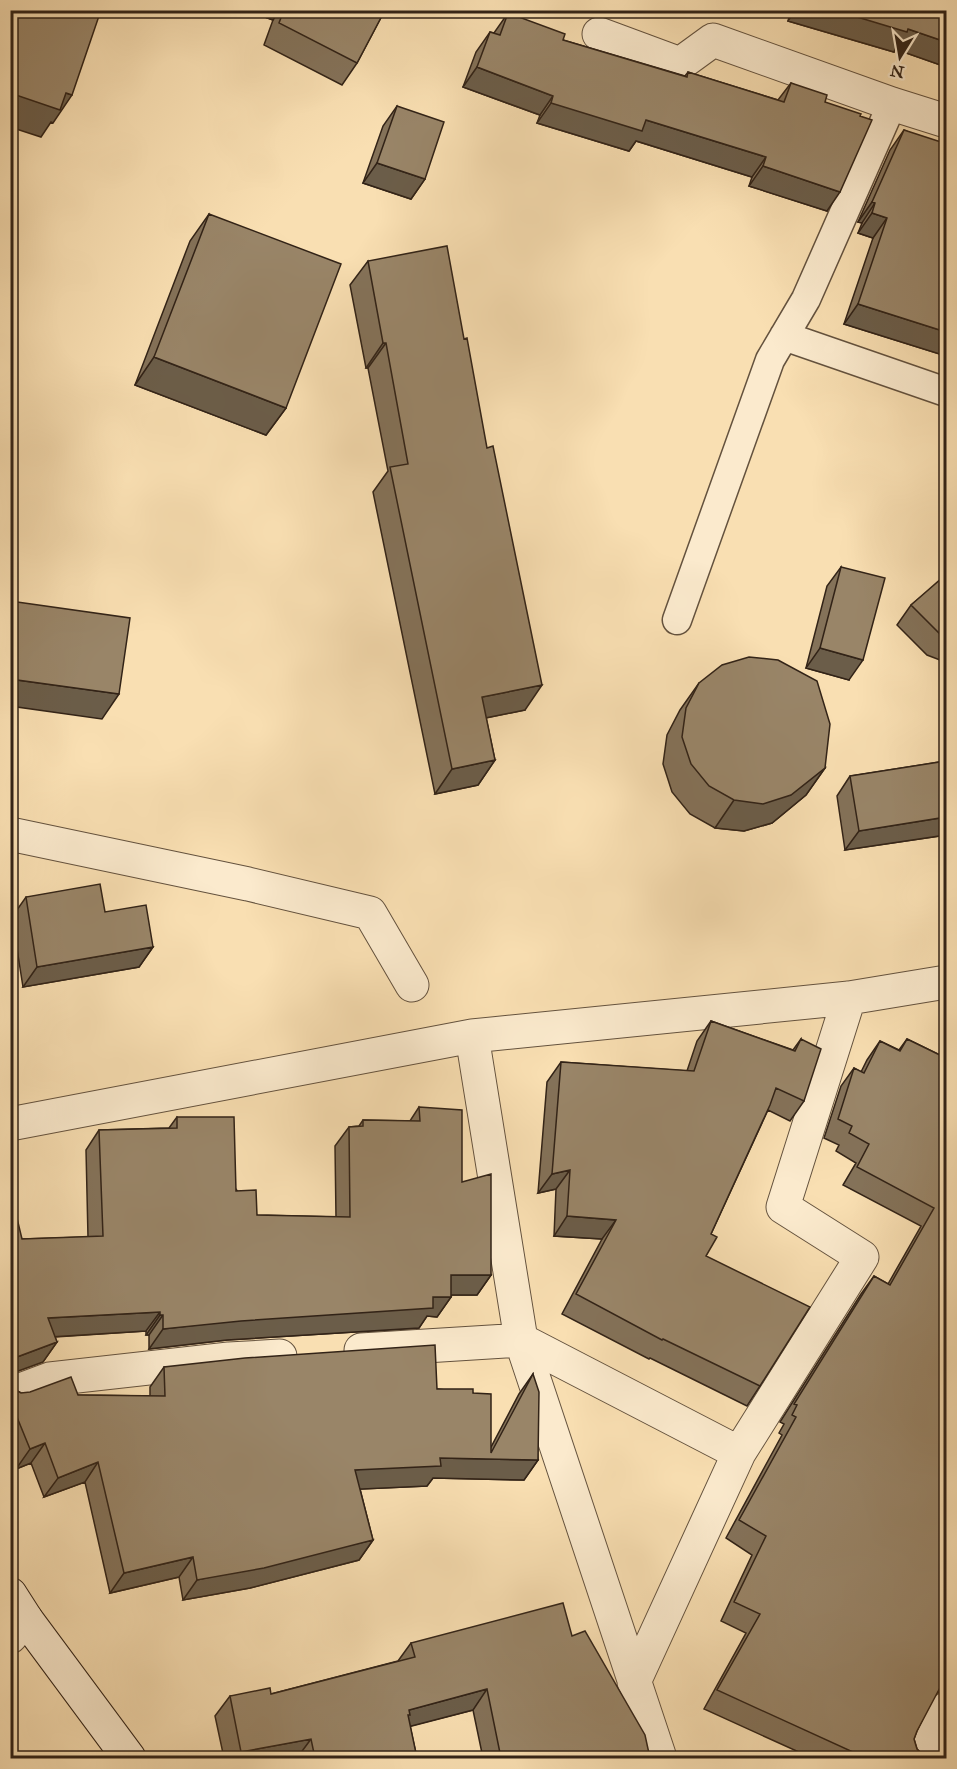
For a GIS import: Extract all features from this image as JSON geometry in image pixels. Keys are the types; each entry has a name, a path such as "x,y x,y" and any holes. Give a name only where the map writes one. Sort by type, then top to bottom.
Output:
{"street":[{"path":"599,34 681,64 713,40 946,121"},
{"path":"10,834 248,884 369,913 412,985"},
{"path":"10,1124 472,1036 849,998 946,982"},
{"path":"634,1682 740,1453 862,1257 783,1207 849,998"},
{"path":"472,1036 521,1340 660,1758"},
{"path":"10,1394 50,1379 229,1359 521,1340 740,1453"},
{"path":"16,1617 129,1758"},
{"path":"920,1758 946,1709"}],"lane":[{"path":"677,620 770,360 806,299 892,104"},
{"path":"784,336 946,392"}],"building":[{"path":"10,10 101,10 72,95 66,93 60,110 10,93"},
{"path":"284,10 385,10 357,63 279,23"},
{"path":"834,10 946,10 946,42 908,29 907,32"},
{"path":"508,13 565,34 563,40 687,77 688,72 784,102 791,83 827,95 825,102 872,120 840,192 763,166 766,157 646,120 642,131 551,103 553,96 477,67 490,32 500,35"},
{"path":"397,106 444,122 425,179 377,163"},
{"path":"904,130 944,143 942,148 946,150 946,332 858,304 887,218 872,213 875,203 872,202"},
{"path":"209,214 341,264 286,408 154,357"},
{"path":"447,246 487,448 493,446 542,685 482,697 495,760 452,769 390,467 408,464 386,343 383,343 368,261"},
{"path":"841,567 885,578 863,660 820,648"},
{"path":"946,576 946,637 941,635 911,605"},
{"path":"10,601 130,618 119,694 10,679"},
{"path":"749,657 778,660 817,681 830,724 825,768 791,795 763,804 734,800 709,786 691,764 682,737 686,708 699,683 722,665"},
{"path":"946,761 946,817 859,831 850,776"},
{"path":"100,884 105,912 146,905 153,947 37,967 26,897"},
{"path":"711,1021 795,1051 801,1039 821,1049 804,1101 776,1088 711,1234 717,1237 706,1256 810,1307 760,1386 662,1340 576,1294 616,1220 567,1216 570,1170 552,1174 561,1062 694,1071"},
{"path":"907,1039 946,1058 946,1677 914,1739 917,1749 924,1756 933,1758 866,1758 717,1690 760,1614 734,1602 766,1536 739,1520 796,1417 792,1415 797,1405 794,1404 874,1276 890,1285 934,1208 857,1167 869,1144 849,1133 852,1126 838,1119 854,1068 864,1073 880,1041 900,1051"},
{"path":"419,1107 462,1110 462,1182 491,1174 491,1275 451,1275 451,1297 433,1297 433,1308 241,1321 163,1329 163,1315 160,1315 160,1312 48,1318 57,1342 10,1361 10,1215 16,1214 22,1239 103,1236 99,1130 177,1128 177,1117 234,1117 236,1191 256,1190 257,1215 350,1217 349,1127 363,1126 363,1120 420,1121"},
{"path":"435,1345 437,1389 473,1389 473,1393 491,1394 491,1453 533,1374 539,1392 538,1460 440,1458 441,1466 355,1470 373,1540 264,1568 197,1580 193,1557 124,1573 98,1462 58,1478 45,1443 30,1449 10,1400 10,1387 21,1393 30,1392 71,1377 78,1395 165,1396 164,1367 245,1358"},
{"path":"563,1603 572,1636 585,1631 645,1735 650,1758 501,1758 487,1689 409,1710 410,1715 408,1715 417,1758 315,1758 311,1739 241,1752 230,1696 270,1688 271,1694 415,1657 411,1643"},
{"path":"946,1751 946,1758 933,1758 943,1755"}]}
